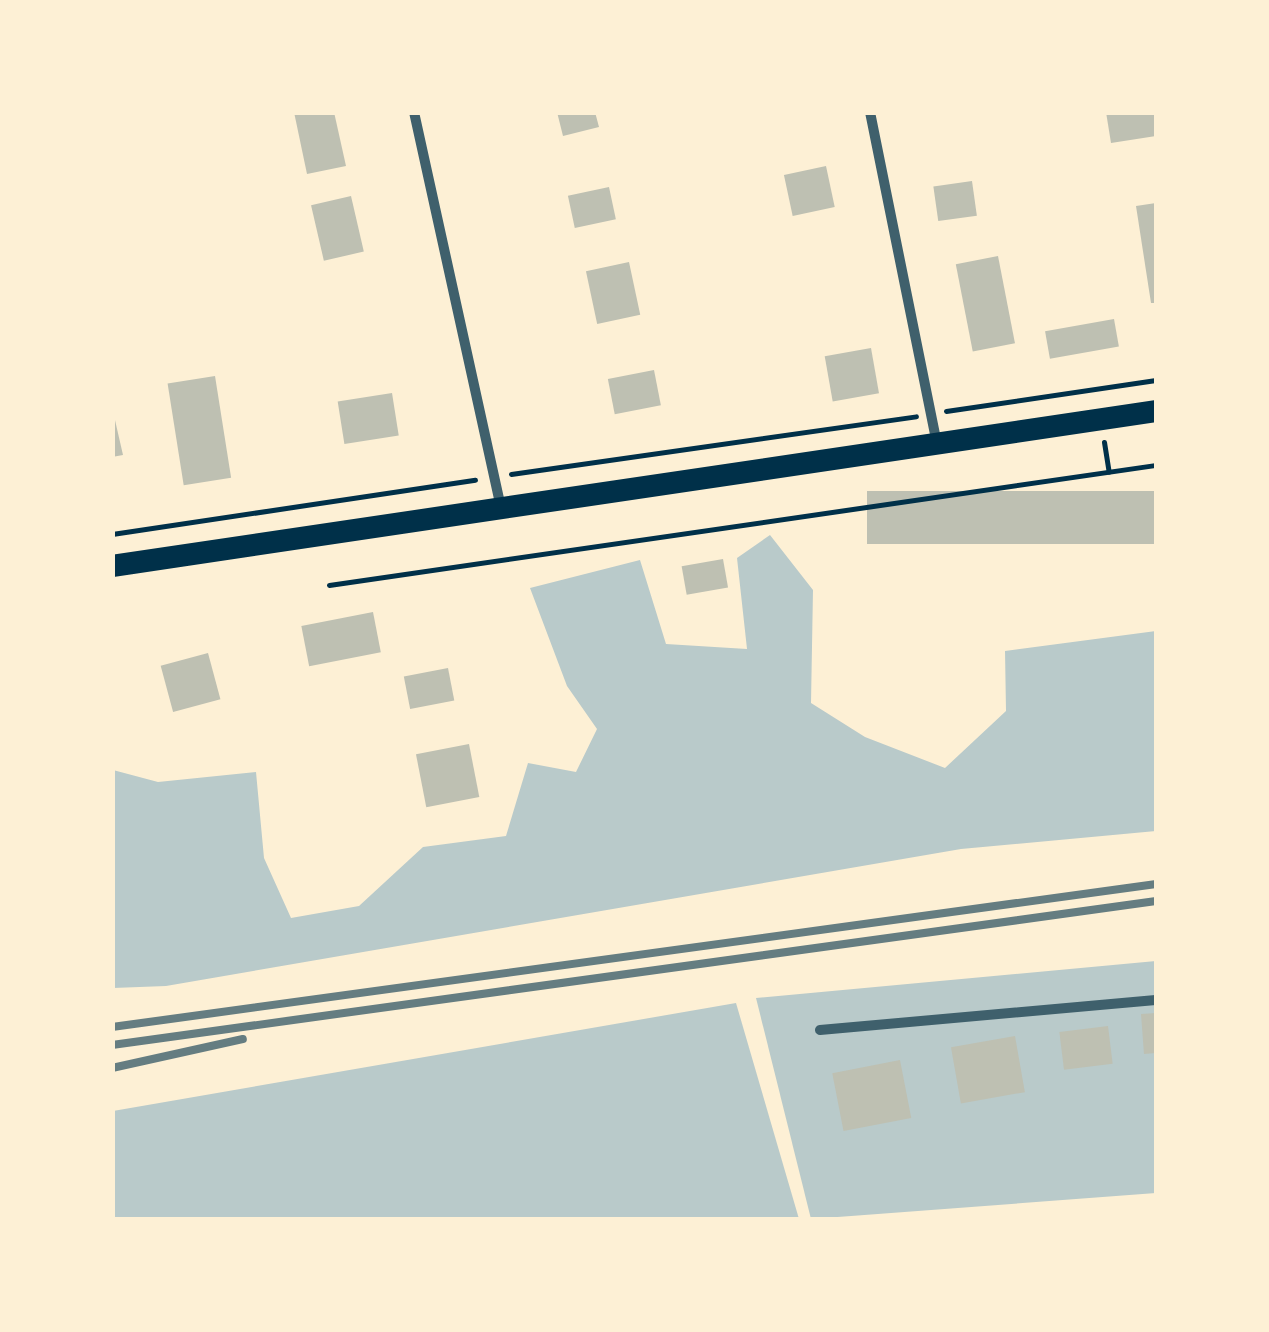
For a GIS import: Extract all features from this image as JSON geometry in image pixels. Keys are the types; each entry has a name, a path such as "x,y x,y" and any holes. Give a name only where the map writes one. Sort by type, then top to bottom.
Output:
{"main road":[{"path":"112,566 1156,410"}],"street":[{"path":"414,112 501,508"},
{"path":"870,112 934,413 937,444"},
{"path":"820,1030 1156,1000"}],"path":[{"path":"112,534 1156,380"},
{"path":"329,585 1156,465"}],"shaded area":[{"path":"770,535 813,590 811,703 865,737 945,768 1006,711 1005,651 1156,631 1156,831 961,849 166,986 113,988 113,770 158,782 256,772 264,858 291,918 359,906 423,847 506,836 528,763 576,772 597,729 567,686 530,588 640,560 666,644 747,649 737,558"},
{"path":"1156,961 1156,1193 811,1219 756,998"},
{"path":"736,1003 799,1219 113,1219 113,1111"}],"building":[{"path":"294,112 334,112 346,166 307,174"},
{"path":"557,112 595,112 599,127 563,136"},
{"path":"1106,112 1156,112 1156,136 1111,143"},
{"path":"826,166 835,207 793,216 784,175"},
{"path":"972,181 977,216 938,221 933,186"},
{"path":"609,187 616,219 575,228 568,196"},
{"path":"351,196 364,252 324,261 311,205"},
{"path":"1156,203 1156,303 1151,303 1136,206"},
{"path":"998,256 1015,343 973,352 956,264"},
{"path":"629,262 640,315 597,324 586,271"},
{"path":"1114,319 1119,347 1050,359 1045,331"},
{"path":"871,348 879,393 833,401 825,356"},
{"path":"654,370 661,405 615,414 608,379"},
{"path":"215,376 231,478 184,485 168,384"},
{"path":"392,393 399,435 344,444 338,402"},
{"path":"112,407 123,455 112,457"},
{"path":"867,491 1156,491 1156,544 867,544"},
{"path":"723,559 728,588 687,595 682,566"},
{"path":"373,612 381,652 309,666 301,626"},
{"path":"208,653 220,699 173,712 161,666"},
{"path":"448,668 454,700 410,709 404,677"},
{"path":"469,744 479,797 426,807 416,754"},
{"path":"1156,1013 1156,1053 1144,1054 1141,1014"},
{"path":"1108,1026 1113,1064 1064,1070 1059,1032"},
{"path":"1015,1036 1025,1092 961,1103 951,1047"},
{"path":"900,1060 911,1118 844,1131 832,1073"}],"railway":[{"path":"112,1027 1156,884"},
{"path":"112,1045 1156,901"},
{"path":"112,1068 243,1039"}]}
